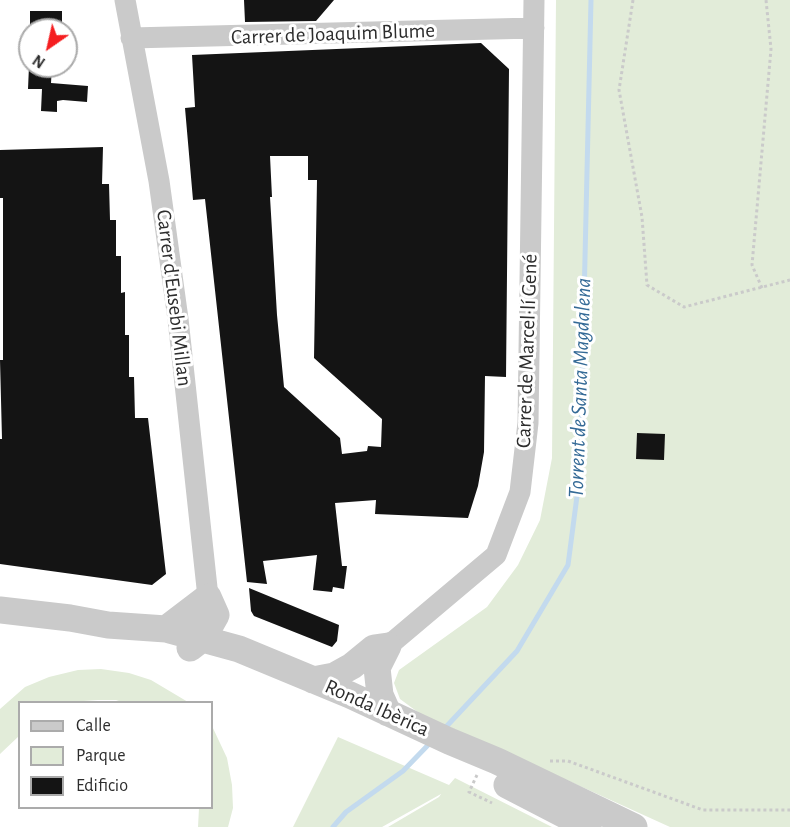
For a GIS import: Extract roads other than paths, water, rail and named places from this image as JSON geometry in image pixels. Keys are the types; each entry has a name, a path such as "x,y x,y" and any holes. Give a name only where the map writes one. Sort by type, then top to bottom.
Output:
{"street":[{"name":"Carrer d'Eusebi Millan","path":"125,0 159,181 178,319 204,625"},
{"name":"Carrer de Marcel·lí Gené","path":"388,646 496,555 520,492 528,423 534,0"},
{"name":"Carrer de Joaquim Blume","path":"131,39 534,28"},
{"name":"Ronda Ibèrica","path":"0,610 108,625 166,629 204,625 239,649 388,713 417,733"},
{"name":"Ronda Ibèrica","path":"108,625 126,638 204,625"},
{"path":"166,629 204,625"},
{"name":"Ronda Ibèrica","path":"204,625 219,656 417,733 634,827"},
{"path":"313,680 334,676 352,666 374,648 388,646"},
{"path":"388,646 376,668 380,695 388,713"},
{"name":"Ronda Ibèrica","path":"461,753 588,827"}],"waterway":[{"name":"Torrent de Santa Magdalena","path":"444,729 517,651 568,565 580,473 591,0"},
{"name":"Torrent de Santa Magdalena","path":"333,827 346,812 403,771 431,742"}]}
